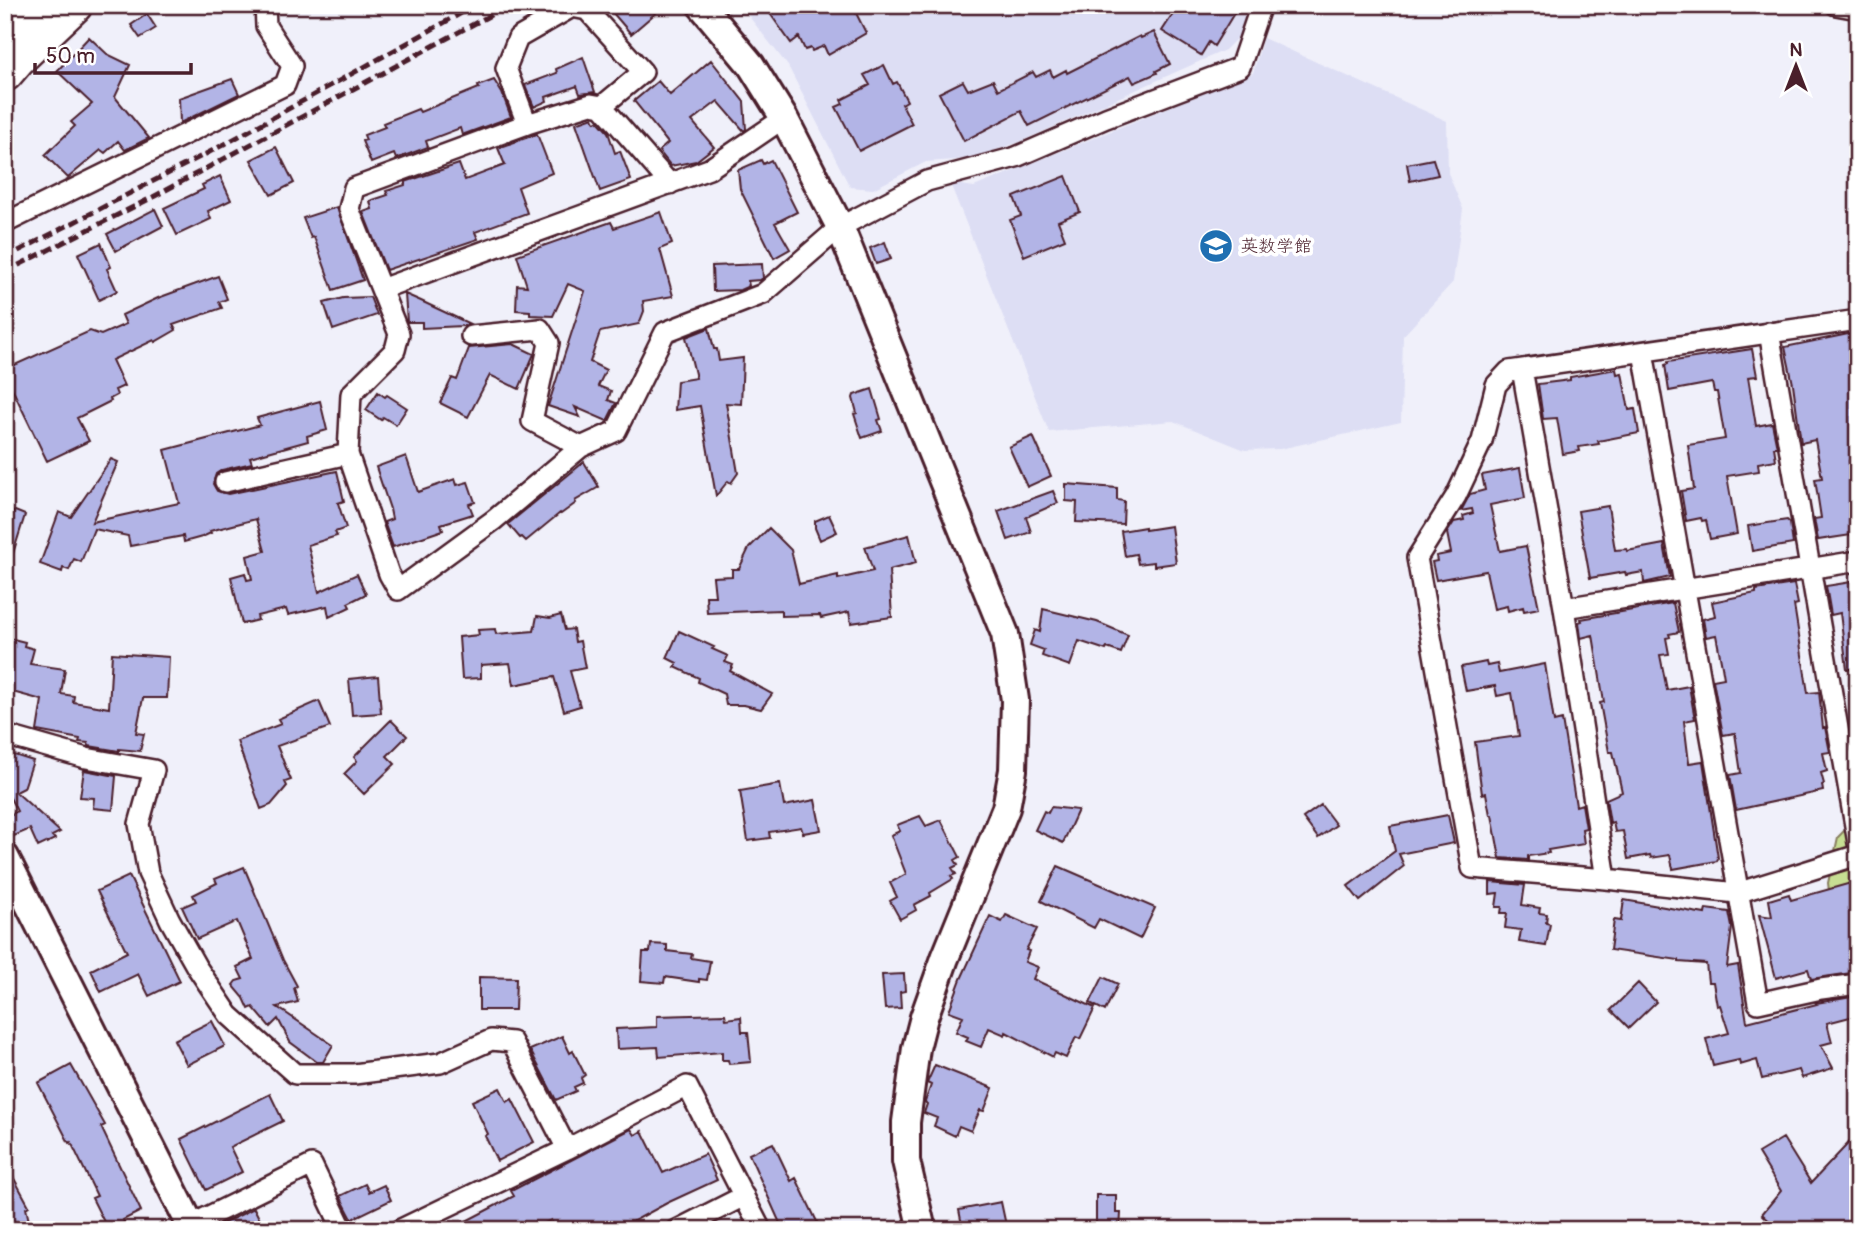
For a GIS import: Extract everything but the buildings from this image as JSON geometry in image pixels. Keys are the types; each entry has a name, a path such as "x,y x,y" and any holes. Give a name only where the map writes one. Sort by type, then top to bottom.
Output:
{"highway":[{"path":"5,32 33,5"},
{"path":"5,74 17,59 74,5"}],"street":[{"path":"5,223 285,85 292,66 266,26 265,5"},
{"path":"701,5 751,65 784,118 841,227 1005,634 1015,700 1013,770 1006,808 945,958 916,1048 906,1122 906,1161 922,1230"},
{"path":"670,184 602,106 591,104 527,124 354,188 349,209 399,334 396,350 351,394 348,454 388,574 398,590 494,520 582,447 616,431 664,332 764,294 841,227 927,181 1016,157 1106,118 1240,67 1261,5"},
{"path":"1836,5 1858,9"},
{"path":"527,124 506,68 518,38 572,7 587,10 643,72 602,106"},
{"path":"381,289 709,169 784,118"},
{"path":"1858,320 1509,371 1496,385 1482,441 1456,496 1417,558 1472,868 1606,878 1737,893 1858,855"},
{"path":"471,336 540,329 549,343 532,421 582,447"},
{"path":"1769,332 1858,843"},
{"path":"1643,352 1758,1003 1858,984"},
{"path":"1522,369 1564,608 1606,878"},
{"path":"225,482 348,454"},
{"path":"1564,608 1858,561"},
{"path":"5,735 86,758 154,769 139,824 149,873 170,920 196,966 229,1015 295,1074 354,1074 440,1063 491,1040 512,1042 567,1149"},
{"path":"5,857 188,1228 312,1165 343,1230"},
{"path":"399,1230 567,1149 687,1086 761,1230"},
{"path":"677,1230 744,1196"}],"shaded area":[{"path":"740,5 1248,5 1241,34 1225,50 1022,141 970,159 926,162 873,189 850,187 788,66"},
{"name":"英数学館","path":"1263,38 1447,121 1448,173 1463,209 1453,282 1403,336 1401,422 1280,449 1245,450 1173,421 1049,432 950,183 974,187 1253,73"}],"green space":[{"path":"1858,817 1858,1025 1841,985 1828,883 1838,837"}],"railway":[{"path":"5,258 225,144 476,5"},
{"path":"5,272 153,197 509,5"}],"place":[{"name":"英数学館","path":"1216,246"}]}
